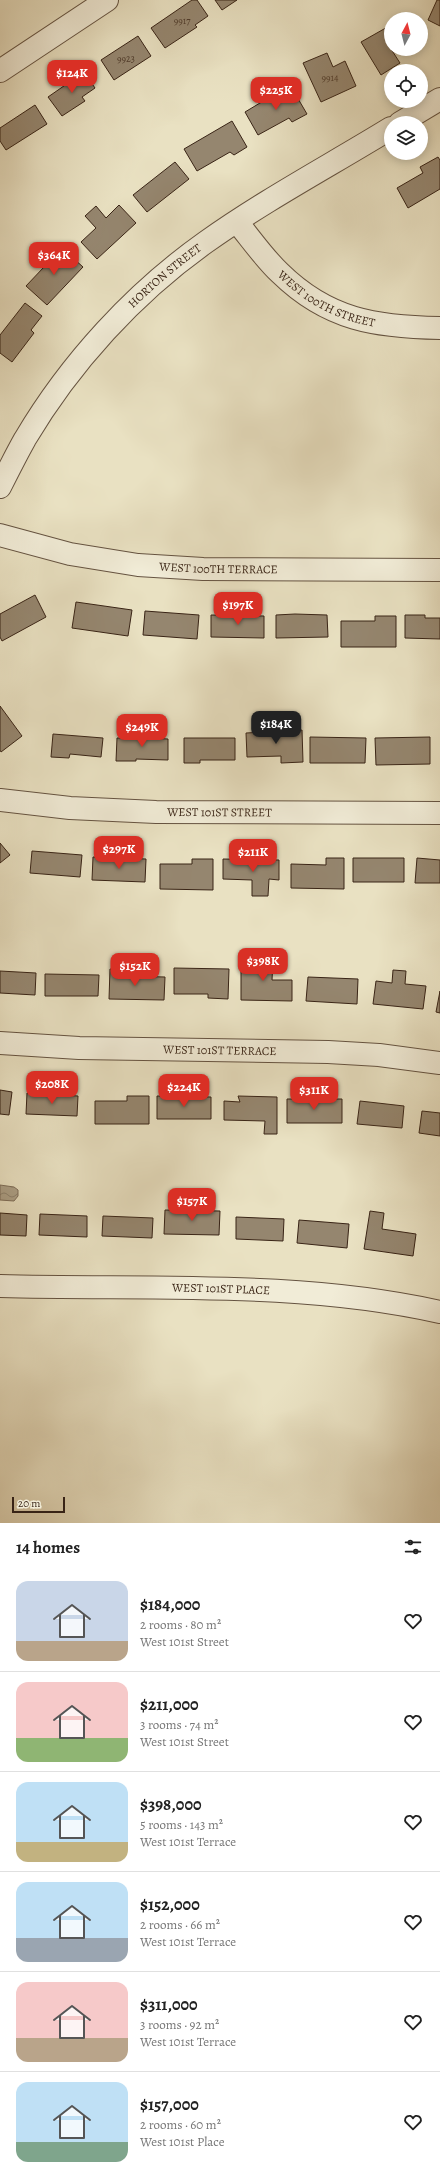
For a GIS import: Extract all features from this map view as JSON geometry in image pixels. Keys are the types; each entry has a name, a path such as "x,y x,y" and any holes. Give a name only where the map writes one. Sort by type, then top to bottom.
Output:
{"street":[{"path":"0,72 107,0"},
{"path":"412,116 440,99"},
{"name":"HORTON STREET","path":"0,487 25,438 71,372 112,324 161,278 205,243 237,222 384,132"},
{"name":"WEST 100TH STREET","path":"237,222 279,272 292,284 332,311 352,319 385,326 440,328"},
{"name":"WEST 100TH TERRACE","path":"0,536 70,554 138,565 203,568 440,570"},
{"name":"WEST 101ST STREET","path":"0,800 70,808 156,812 440,813"},
{"name":"WEST 101ST TERRACE","path":"0,1043 79,1048 328,1052 379,1055 440,1063"},
{"name":"WEST 101ST PLACE","path":"0,1286 294,1292 362,1298 440,1312"}],"water":[{"path":"0,1185 14,1187 18,1190 18,1196 14,1201 0,1200"}],"building":[{"path":"192,0 197,0 208,16 195,25 197,27 165,48 151,28"},
{"path":"215,0 237,0 222,10"},
{"path":"437,0 440,0 440,26 428,20"},
{"path":"384,29 384,56 396,56 400,63 384,64 384,73 381,75 361,42"},
{"path":"138,36 151,56 114,80 101,60"},
{"path":"327,53 333,67 345,61 356,86 321,102 303,63"},
{"path":"84,72 95,88 82,97 85,101 62,116 48,97"},
{"path":"290,85 307,114 292,122 289,118 258,135 245,112"},
{"path":"35,105 47,124 6,150 0,141 0,128"},
{"path":"232,121 247,147 234,155 230,152 197,171 184,149"},
{"path":"438,157 440,160 440,189 408,208 397,188 423,173 420,167"},
{"path":"175,162 189,179 147,212 133,195"},
{"path":"119,205 136,223 97,259 81,242 96,228 85,216 96,206 106,218"},
{"path":"62,248 83,267 47,305 26,286"},
{"path":"25,303 42,316 31,330 34,333 12,362 0,353 0,335"},
{"path":"35,595 46,617 2,641 0,637 0,614"},
{"path":"76,602 132,610 128,636 72,628"},
{"path":"145,611 199,615 197,639 143,635"},
{"path":"211,615 264,616 264,638 211,637"},
{"path":"276,615 327,615 328,637 276,638"},
{"path":"405,615 425,615 425,618 440,618 440,639 405,638"},
{"path":"375,616 396,616 396,647 341,647 341,621 375,621"},
{"path":"0,706 22,736 1,752 0,750"},
{"path":"302,730 303,762 281,763 281,756 247,757 246,733"},
{"path":"136,732 149,733 149,738 168,739 168,760 136,759 136,761 116,761 117,738 136,738"},
{"path":"53,734 103,738 101,757 70,754 69,758 51,757"},
{"path":"310,737 366,738 365,763 310,763"},
{"path":"430,737 430,764 376,765 375,738"},
{"path":"184,738 235,738 235,760 200,760 200,763 184,763"},
{"path":"0,843 10,855 0,863"},
{"path":"32,851 82,855 80,877 30,873"},
{"path":"93,857 146,859 145,882 92,880"},
{"path":"326,858 344,858 344,889 291,888 291,864 326,865"},
{"path":"353,858 404,858 404,882 353,882"},
{"path":"417,858 440,860 440,883 415,883"},
{"path":"192,859 213,859 213,890 160,889 160,864 192,864"},
{"path":"223,859 279,860 279,880 269,879 268,896 252,896 252,880 223,879"},
{"path":"241,959 273,960 272,980 292,980 292,1001 241,1000"},
{"path":"174,968 229,969 228,999 208,998 208,994 174,994"},
{"path":"110,969 126,969 125,976 165,977 164,1000 109,999"},
{"path":"393,970 406,971 405,984 426,986 423,1009 373,1004 376,981 392,983"},
{"path":"0,971 36,973 35,995 0,993"},
{"path":"45,974 99,975 98,996 45,996"},
{"path":"308,977 358,979 357,1004 306,1001"},
{"path":"440,991 440,1013 436,1012"},
{"path":"0,1090 12,1092 9,1115 0,1114"},
{"path":"27,1093 78,1096 77,1116 26,1114"},
{"path":"127,1096 149,1096 149,1124 95,1124 95,1101 127,1101"},
{"path":"157,1096 211,1097 211,1119 157,1119"},
{"path":"238,1096 277,1097 277,1134 264,1134 265,1121 224,1120 224,1101 240,1102"},
{"path":"287,1099 342,1099 342,1123 287,1123"},
{"path":"360,1101 404,1106 402,1128 357,1124"},
{"path":"422,1111 440,1113 440,1136 419,1133"},
{"path":"165,1210 220,1211 219,1235 164,1234"},
{"path":"370,1211 384,1213 382,1229 416,1234 413,1256 364,1249"},
{"path":"0,1213 27,1215 26,1236 0,1235"},
{"path":"40,1214 87,1216 87,1237 39,1235"},
{"path":"103,1216 153,1218 152,1238 102,1236"},
{"path":"236,1217 284,1219 283,1241 236,1239"},
{"path":"299,1220 349,1224 347,1248 297,1243"}]}
